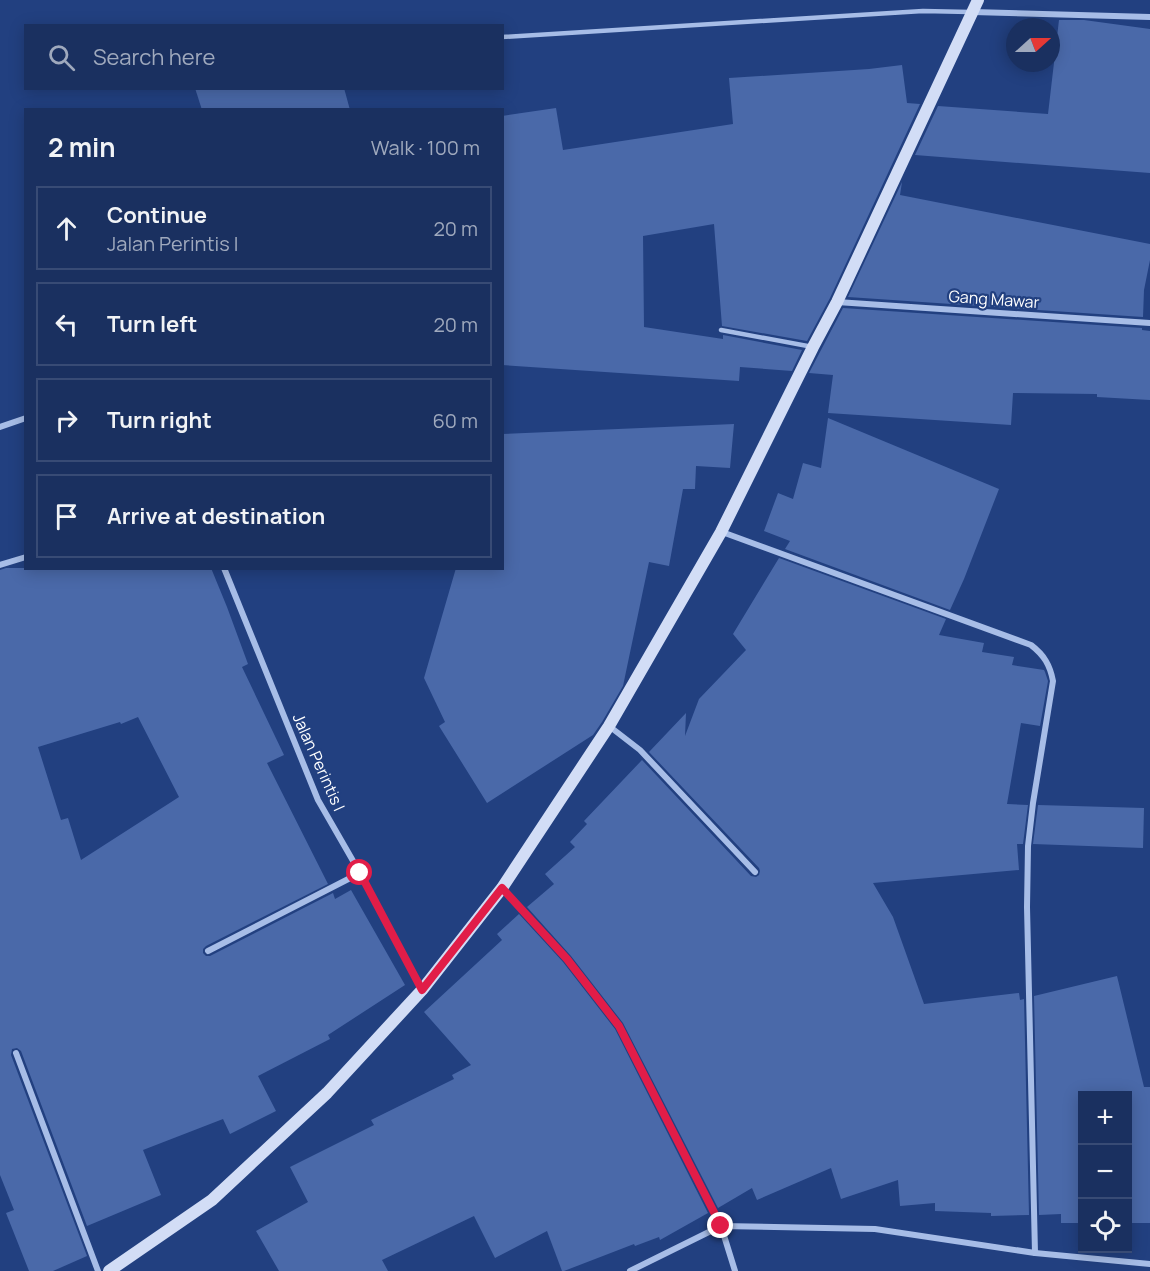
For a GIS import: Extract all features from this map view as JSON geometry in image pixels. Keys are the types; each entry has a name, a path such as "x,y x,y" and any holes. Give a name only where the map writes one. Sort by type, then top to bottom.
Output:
{"street":[{"path":"109,1271 212,1200 327,1093 422,990 502,888 609,726 721,532 837,302 976,6 1150,17"},
{"name":"Gang Mawar","path":"837,302 1150,323"},
{"path":"0,427 24,419"},
{"path":"721,532 1031,645 1045,658 1050,668 1053,681 1028,846 1027,918 1035,1253"},
{"path":"0,565 24,558"},
{"name":"Jalan Perintis I","path":"225,570 318,800 422,990"},
{"path":"609,726 640,750 755,872"},
{"path":"208,951 360,873"},
{"path":"502,888 567,959 619,1026 721,1226 734,1268"},
{"path":"16,1053 98,1271"},
{"path":"630,1271 721,1226 875,1229 1035,1253 1150,1264"}],"lane":[{"path":"504,37 976,6"},
{"path":"721,330 813,347"}],"building":[{"path":"1060,20 1084,20 1150,29 1150,173 915,155 938,106 1048,114 1053,72 1060,72"},
{"path":"902,65 907,103 920,104 830,298 807,341 722,326 714,224 643,236 644,327 723,339 723,335 802,350 792,371 740,367 739,381 504,365 504,116 556,108 563,150 733,124 729,78"},
{"path":"196,90 345,90 349,108 201,108"},
{"path":"902,182 900,195 1150,244 1143,317 848,297"},
{"path":"843,308 1142,328 1142,330 1150,331 1150,400 1097,397 1097,394 1013,393 1011,425 828,413 833,375 809,373"},
{"path":"828,418 999,489 950,610 785,549 790,541 764,531 778,493 793,499 803,463 821,468"},
{"path":"734,424 730,468 696,466 695,489 683,489 669,566 649,562 623,686 602,722 593,735 487,803 439,726 445,722 424,678 455,570 504,570 504,434"},
{"path":"779,558 946,619 939,635 984,643 982,652 1014,657 1012,665 1045,672 1048,681 1040,726 1021,723 1007,804 1028,805 1023,844 1017,844 1019,870 873,883 893,917 924,1004 1019,993 1020,1000 1024,999 1029,1215 991,1216 991,1213 935,1211 935,1203 900,1206 898,1180 841,1199 831,1168 757,1200 752,1188 718,1208 623,1023 571,956 527,907 554,884 545,874 575,847 570,842 587,824 584,821 642,760 751,876 759,875 759,868 649,752 686,713 685,736 699,699 746,650 733,634"},
{"path":"24,568 24,570 212,570 248,664 242,667 284,755 267,763 328,884 206,946 203,953 210,956 333,893 335,899 351,890 405,985 328,1035 330,1039 258,1076 276,1111 230,1134 223,1119 143,1150 161,1195 87,1226 21,1051 17,1048 12,1049 11,1055 87,1256 53,1271 29,1271 6,1213 14,1210 0,1175 0,570","holes":["138,717 179,797 81,860 68,818 61,820 38,747 120,722 121,724"]},
{"path":"1038,805 1144,808 1143,848 1033,844"},
{"path":"519,914 563,962 615,1029 708,1213 660,1240 659,1237 635,1246 634,1244 564,1271 562,1271 547,1231 495,1258 474,1216 382,1260 388,1271 279,1271 256,1231 308,1202 290,1167 374,1125 371,1120 454,1079 452,1075 471,1065 424,1012 502,940 497,934"},
{"path":"1117,976 1144,1087 1150,1087 1150,1223 1132,1223 1132,1091 1078,1091 1078,1223 1061,1223 1061,1214 1039,1215 1034,996"}],"route":[{"path":"360,873 422,990 502,888 567,959 619,1026 721,1226"}]}
